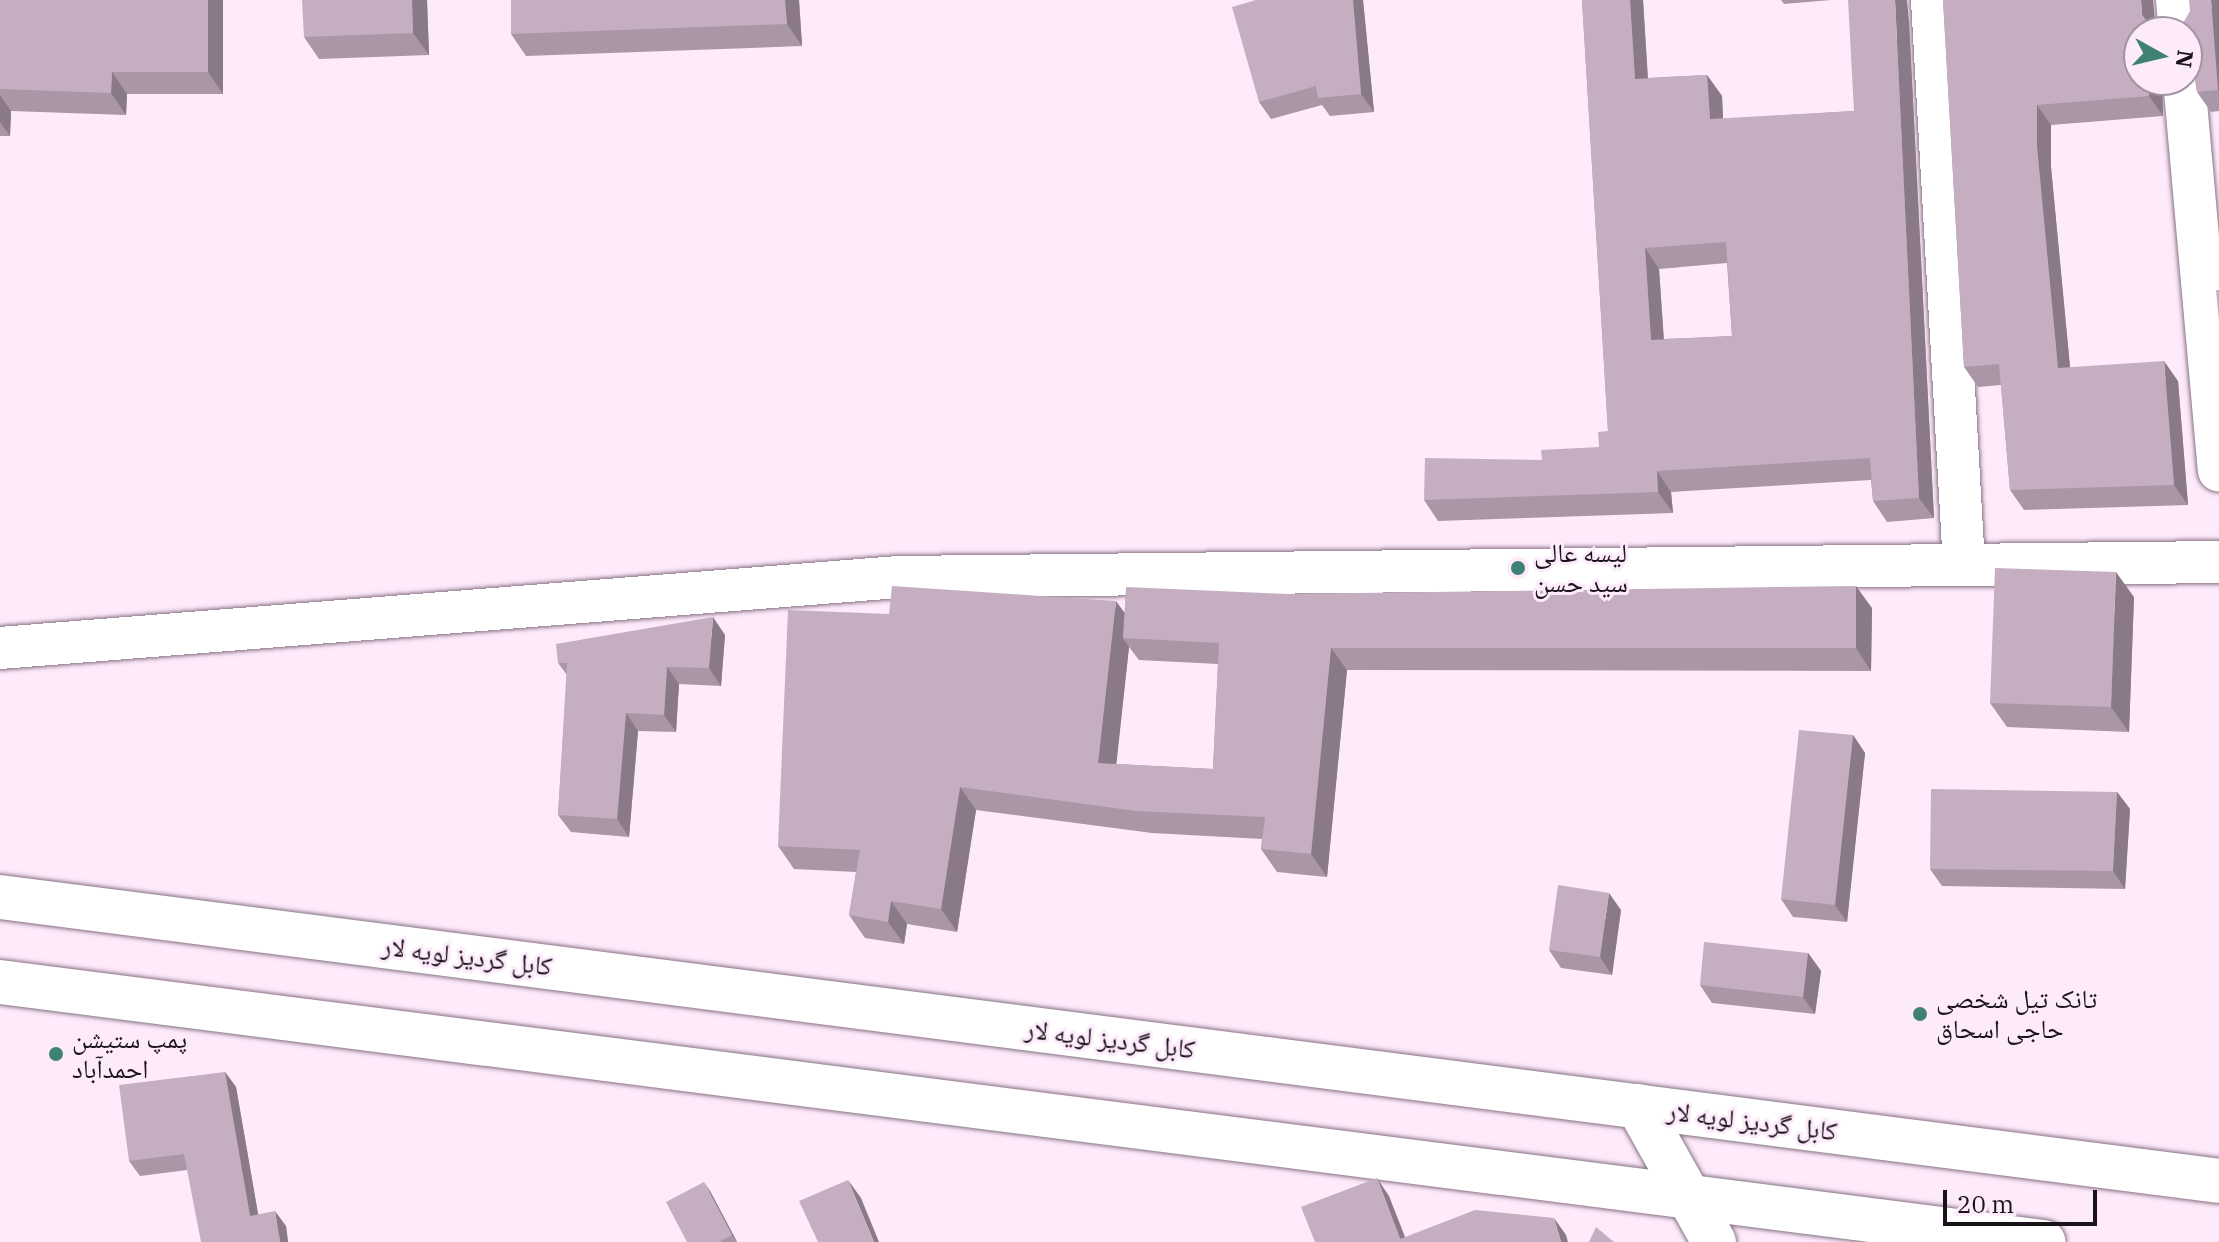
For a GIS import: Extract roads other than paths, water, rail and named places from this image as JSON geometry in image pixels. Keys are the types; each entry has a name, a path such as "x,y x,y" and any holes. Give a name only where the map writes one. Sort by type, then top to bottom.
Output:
{"main road":[{"name":"کابل گردیز لویه لار","path":"0,897 2219,1181"},
{"path":"0,982 2044,1242"},
{"path":"1638,1106 1714,1242"}],"street":[{"path":"1932,0 1964,565"},
{"path":"2185,96 2219,470"},
{"path":"0,648 898,577 2219,562"}],"place":[{"name":"لیسه عالی سید حسن","path":"1518,568"},
{"name":"تانک تیل شخصی حاجی اسحاق","path":"1920,1014"},
{"name":"پمپ ستیشن احمدآباد","path":"56,1054"}]}
